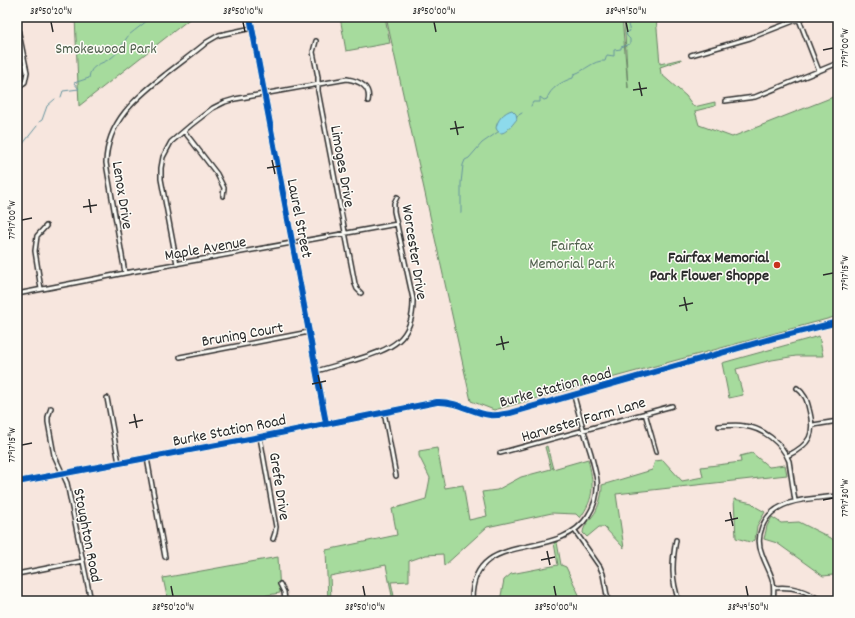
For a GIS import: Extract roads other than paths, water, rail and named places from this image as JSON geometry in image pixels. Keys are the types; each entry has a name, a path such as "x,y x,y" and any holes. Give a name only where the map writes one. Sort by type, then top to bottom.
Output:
{"street":[{"name":"Laurel Street","path":"250,17 326,423"},
{"path":"691,55 750,38 798,18 804,17"},
{"path":"798,18 819,71"},
{"path":"17,24 27,76 25,82 17,88"},
{"name":"Lenox Drive","path":"125,273 106,163 107,148 113,131 124,113 136,98 207,42 219,35 252,28"},
{"name":"Limoges Drive","path":"316,41 313,52 318,77 317,84 355,284 361,293"},
{"path":"725,101 755,96 838,63"},
{"path":"178,264 161,179 161,168 163,157 168,146 184,131 213,108 235,99 317,84 342,80 353,80 361,83 366,88 368,101"},
{"path":"184,131 217,174 224,188 223,196"},
{"name":"Worcester Drive","path":"317,371 384,350 397,341 407,329 413,310 413,299 394,210 396,197"},
{"name":"Maple Avenue","path":"17,294 397,224"},
{"path":"41,289 35,251 37,236 46,226"},
{"name":"Burke Station Road","path":"17,482 260,437 437,402 448,402 486,415 498,415 574,396 838,322"},
{"name":"Bruning Court","path":"180,357 309,332"},
{"path":"787,456 799,450 804,445 811,434 813,425 803,392 797,388"},
{"path":"472,601 472,589 475,578 482,567 491,558 503,552 555,540 575,531 591,511 595,501 597,489 596,472 574,396"},
{"path":"107,398 119,463"},
{"name":"Harvester Farm Lane","path":"500,453 672,406"},
{"name":"Stoughton Road","path":"51,408 48,422 53,450 67,483 91,601"},
{"path":"384,412 396,476"},
{"path":"645,413 656,452"},
{"path":"813,425 838,421"},
{"path":"719,426 742,425 759,430 774,440 787,456 795,501"},
{"name":"Grefe Drive","path":"260,437 276,527 273,539"},
{"path":"147,458 166,556"},
{"path":"773,601 774,588 770,572 761,550 760,541 760,532 765,521 773,511 783,505 795,501 838,496"},
{"path":"575,531 600,567 603,574 608,601"},
{"path":"676,540 673,560 673,578 679,601"},
{"path":"17,574 83,561"},
{"path":"280,584 284,592 285,601"},
{"path":"774,588 796,588 823,601"}],"water":[{"path":"512,110 516,114 517,119 506,131 501,133 498,132 496,128 499,119 504,114"}],"waterway":[{"path":"61,97 63,91 79,89 74,83 89,78 94,67 114,56 129,35 151,17"},
{"path":"531,106 533,102 540,102 540,97 544,100 547,99 554,88 573,78 574,74 597,62 605,61 607,55 614,56 614,50 621,49 621,47 630,44 630,39 626,33 630,31 628,25 633,17"},
{"path":"39,122 42,120 47,106 55,99"},
{"path":"517,116 522,113"},
{"path":"17,160 22,145 37,126"},
{"path":"461,213 461,183 465,160 469,158 482,143 498,132"}],"place":[{"name":"Fairfax Memorial Park Flower Shoppe","path":"777,265"}],"park label":[{"name":"Smokewood Park","path":"106,47"},
{"name":"Fairfax Memorial Park","path":"572,253"}]}
